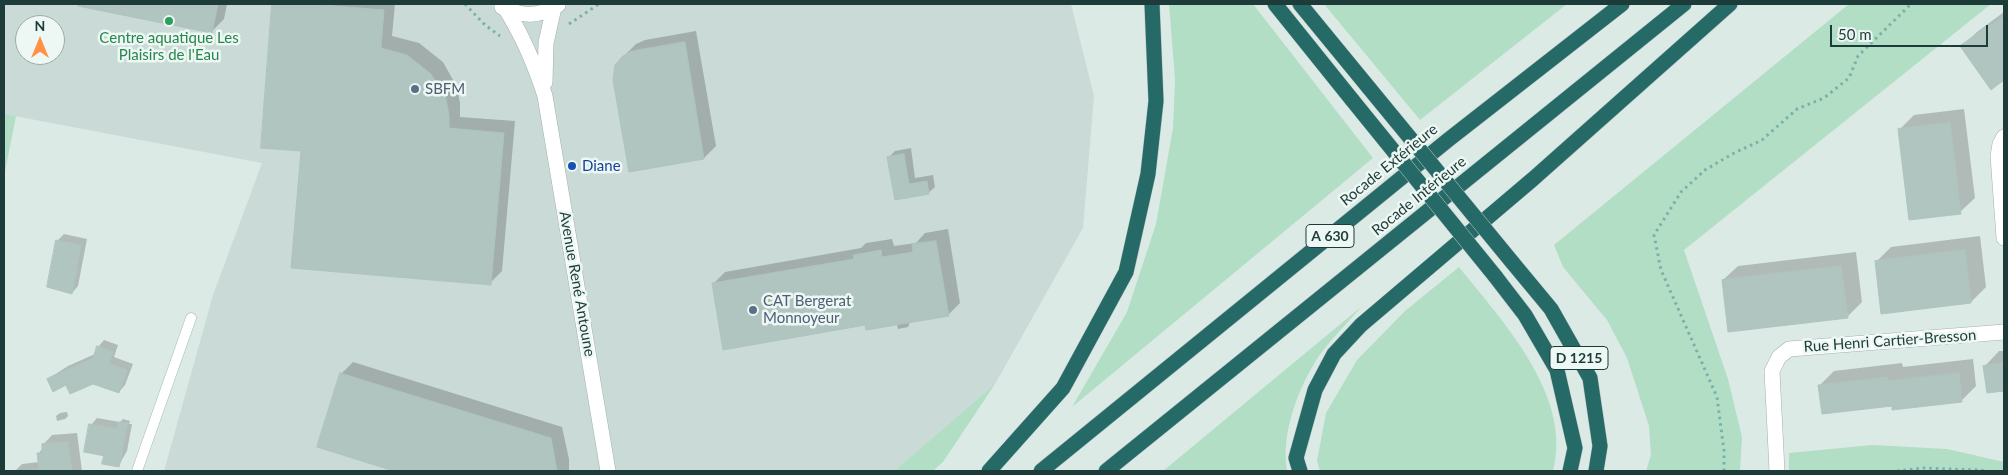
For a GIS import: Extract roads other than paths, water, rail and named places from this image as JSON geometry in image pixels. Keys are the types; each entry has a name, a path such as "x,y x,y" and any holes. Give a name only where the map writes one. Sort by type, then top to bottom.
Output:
{"highway":[{"path":"989,471 1063,388 1126,272 1148,174 1156,101 1152,4"},
{"path":"1275,4 1526,315 1557,370 1575,448 1570,471"},
{"name":"D 1215","path":"1300,4 1551,309 1590,378 1600,446 1596,471"},
{"name":"Rocade Extérieure","path":"1041,471 1448,140 1622,4"},
{"name":"Rocade Intérieure","path":"1106,471 1684,4"},
{"path":"1300,471 1296,458 1315,390 1334,354 1361,325 1533,179 1730,4"}],"street":[{"path":"502,6 515,13 530,15 546,12 557,5"},
{"name":"Avenue René Antoune","path":"557,5 546,43 545,96 608,471"},
{"name":"Avenue René Antoune","path":"502,6 517,26 545,96"},
{"path":"2004,137 2000,144 1998,156 2004,238"},
{"name":"Rue Henri Cartier-Bresson","path":"1778,471 1772,371 1778,357 1789,349 2004,332"}],"lane":[{"path":"137,471 191,318"}],"place":[{"name":"Centre aquatique Les Plaisirs de l'Eau","path":"169,21"},
{"name":"SBFM","path":"415,89"},
{"name":"Diane","path":"572,166"},
{"name":"CAT Bergerat Monnoyeur","path":"753,310"}]}
